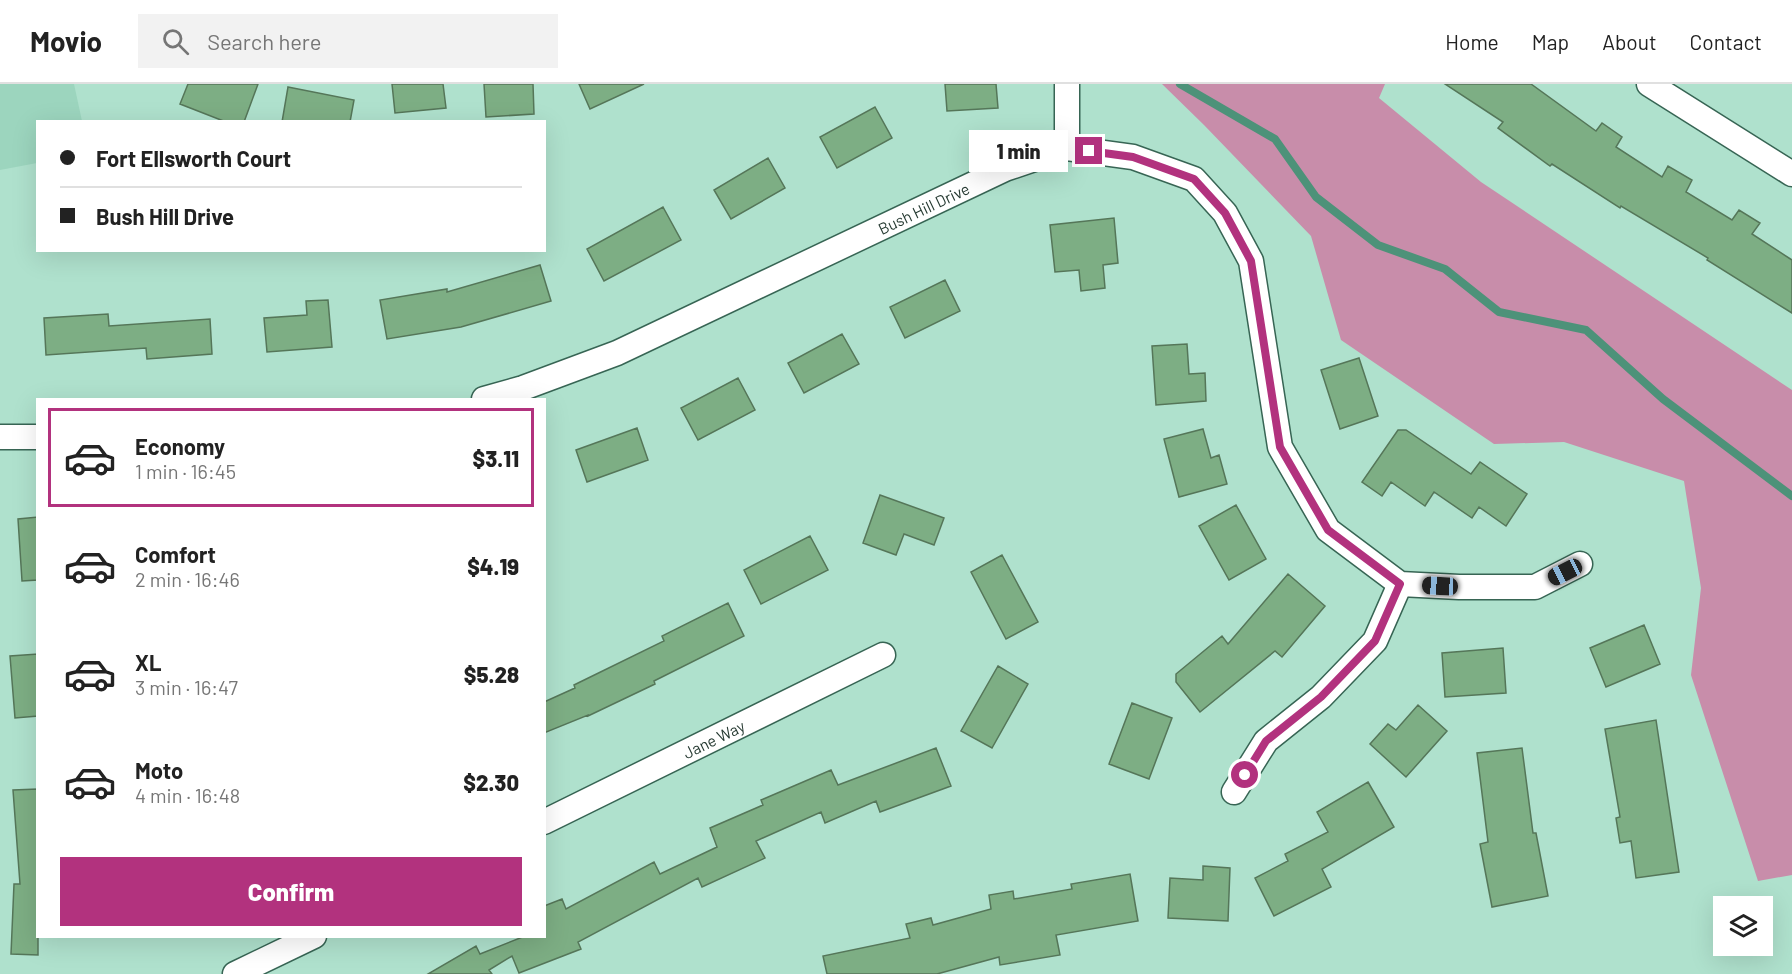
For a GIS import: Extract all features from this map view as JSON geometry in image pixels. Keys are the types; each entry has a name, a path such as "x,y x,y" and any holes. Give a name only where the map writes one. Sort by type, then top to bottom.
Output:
{"street":[{"path":"1067,84 1067,148"},
{"path":"1649,84 1792,174"},
{"name":"Bush Hill Drive","path":"488,398 524,388 617,353 1005,169 1067,148 1133,157 1194,179 1225,213 1251,261 1280,447 1328,530 1400,584"},
{"path":"0,437 36,437"},
{"path":"1234,792 1266,741 1321,697 1375,641 1400,584 1535,587 1580,564"},
{"name":"Jane Way","path":"546,821 883,655"},
{"path":"235,974 310,938"}],"shaded area":[{"path":"0,84 74,84 82,120 36,120 36,163 0,170"},
{"path":"1162,84 1385,84 1379,98 1481,182 1792,390 1792,875 1758,881 1691,675 1701,588 1684,481 1564,442 1494,444 1341,340 1311,236"}],"building":[{"path":"188,84 258,84 245,120 221,120 180,104"},
{"path":"392,84 443,84 446,108 395,113"},
{"path":"484,84 533,84 534,114 486,117"},
{"path":"579,84 644,84 590,109"},
{"path":"945,84 996,84 998,108 947,111"},
{"path":"1445,84 1531,84 1596,131 1602,123 1622,137 1616,147 1662,177 1668,166 1692,180 1686,192 1732,220 1739,210 1760,223 1752,234 1792,260 1792,313 1707,260 1708,258 1621,206 1620,208 1552,164 1550,166 1498,128 1503,122"},
{"path":"288,87 354,100 350,120 282,120"},
{"path":"875,107 892,138 837,168 820,137"},
{"path":"768,158 785,188 731,219 714,190"},
{"path":"663,207 681,240 604,281 587,249"},
{"path":"1114,218 1118,263 1103,265 1105,288 1081,291 1079,270 1055,272 1050,225"},
{"path":"540,265 551,301 461,327 387,339 380,300 447,289 447,292"},
{"path":"945,280 960,311 905,338 890,307"},
{"path":"328,300 332,347 267,352 264,318 307,315 306,301"},
{"path":"108,314 109,326 210,319 212,354 147,359 146,348 46,355 44,318"},
{"path":"842,334 859,364 804,393 788,363"},
{"path":"1187,344 1189,374 1205,373 1206,401 1156,405 1152,346"},
{"path":"1359,358 1378,416 1340,429 1321,370"},
{"path":"738,378 755,410 698,440 681,408"},
{"path":"637,428 648,460 587,482 576,450"},
{"path":"1203,429 1211,458 1219,455 1227,484 1179,497 1164,439"},
{"path":"1398,430 1406,430 1471,474 1480,462 1527,494 1506,526 1479,507 1472,518 1434,492 1425,506 1391,482 1382,496 1362,482"},
{"path":"880,495 944,518 934,545 904,534 896,555 863,543"},
{"path":"1236,505 1266,559 1229,580 1199,526"},
{"path":"36,517 36,580 22,581 18,519"},
{"path":"810,536 828,570 761,604 744,570"},
{"path":"1002,555 1038,622 1006,639 971,572"},
{"path":"1288,574 1325,606 1282,657 1275,651 1200,712 1176,682 1176,674 1222,636 1228,644"},
{"path":"728,603 744,636 654,681 655,684 588,716 546,732 546,701 664,641 662,636"},
{"path":"1644,625 1660,664 1606,687 1590,648"},
{"path":"1503,648 1506,693 1445,697 1442,653"},
{"path":"36,654 36,716 15,718 10,656"},
{"path":"998,666 1028,684 992,748 961,731"},
{"path":"1132,703 1172,718 1149,779 1109,764"},
{"path":"1418,705 1447,731 1406,777 1370,744 1388,724 1396,730"},
{"path":"1656,720 1679,872 1636,878 1631,841 1620,843 1616,818 1620,817 1605,729"},
{"path":"936,748 951,786 880,812 876,801 825,823 821,812 756,841 765,858 702,887 698,878 578,942 581,949 519,973 512,956 489,970 492,974 428,974 476,946 480,954 520,938 546,938 546,905 562,899 566,909 654,862 660,874 717,847 710,828 763,805 761,800 831,770 838,785"},
{"path":"1522,748 1533,833 1536,833 1548,896 1492,907 1480,844 1488,842 1477,753"},
{"path":"1368,782 1394,827 1322,869 1331,887 1274,916 1255,878 1288,861 1285,854 1328,832 1317,812"},
{"path":"36,789 38,955 11,954 14,884 20,884 13,790"},
{"path":"1203,866 1230,868 1228,921 1168,918 1170,878 1203,880"},
{"path":"1130,874 1138,921 1056,935 1060,955 1000,965 999,957 937,974 827,974 823,956 910,938 906,924 931,918 933,925 991,909 989,895 1013,891 1014,899 1072,889 1071,884"}],"waterway":[{"path":"1180,84 1275,139 1316,197 1378,245 1445,269 1499,312 1586,330 1663,399 1792,496"}],"route":[{"path":"1089,151 1133,157 1194,179 1225,213 1251,261 1280,447 1328,530 1400,584 1375,641 1321,697 1266,741 1245,775"}]}
